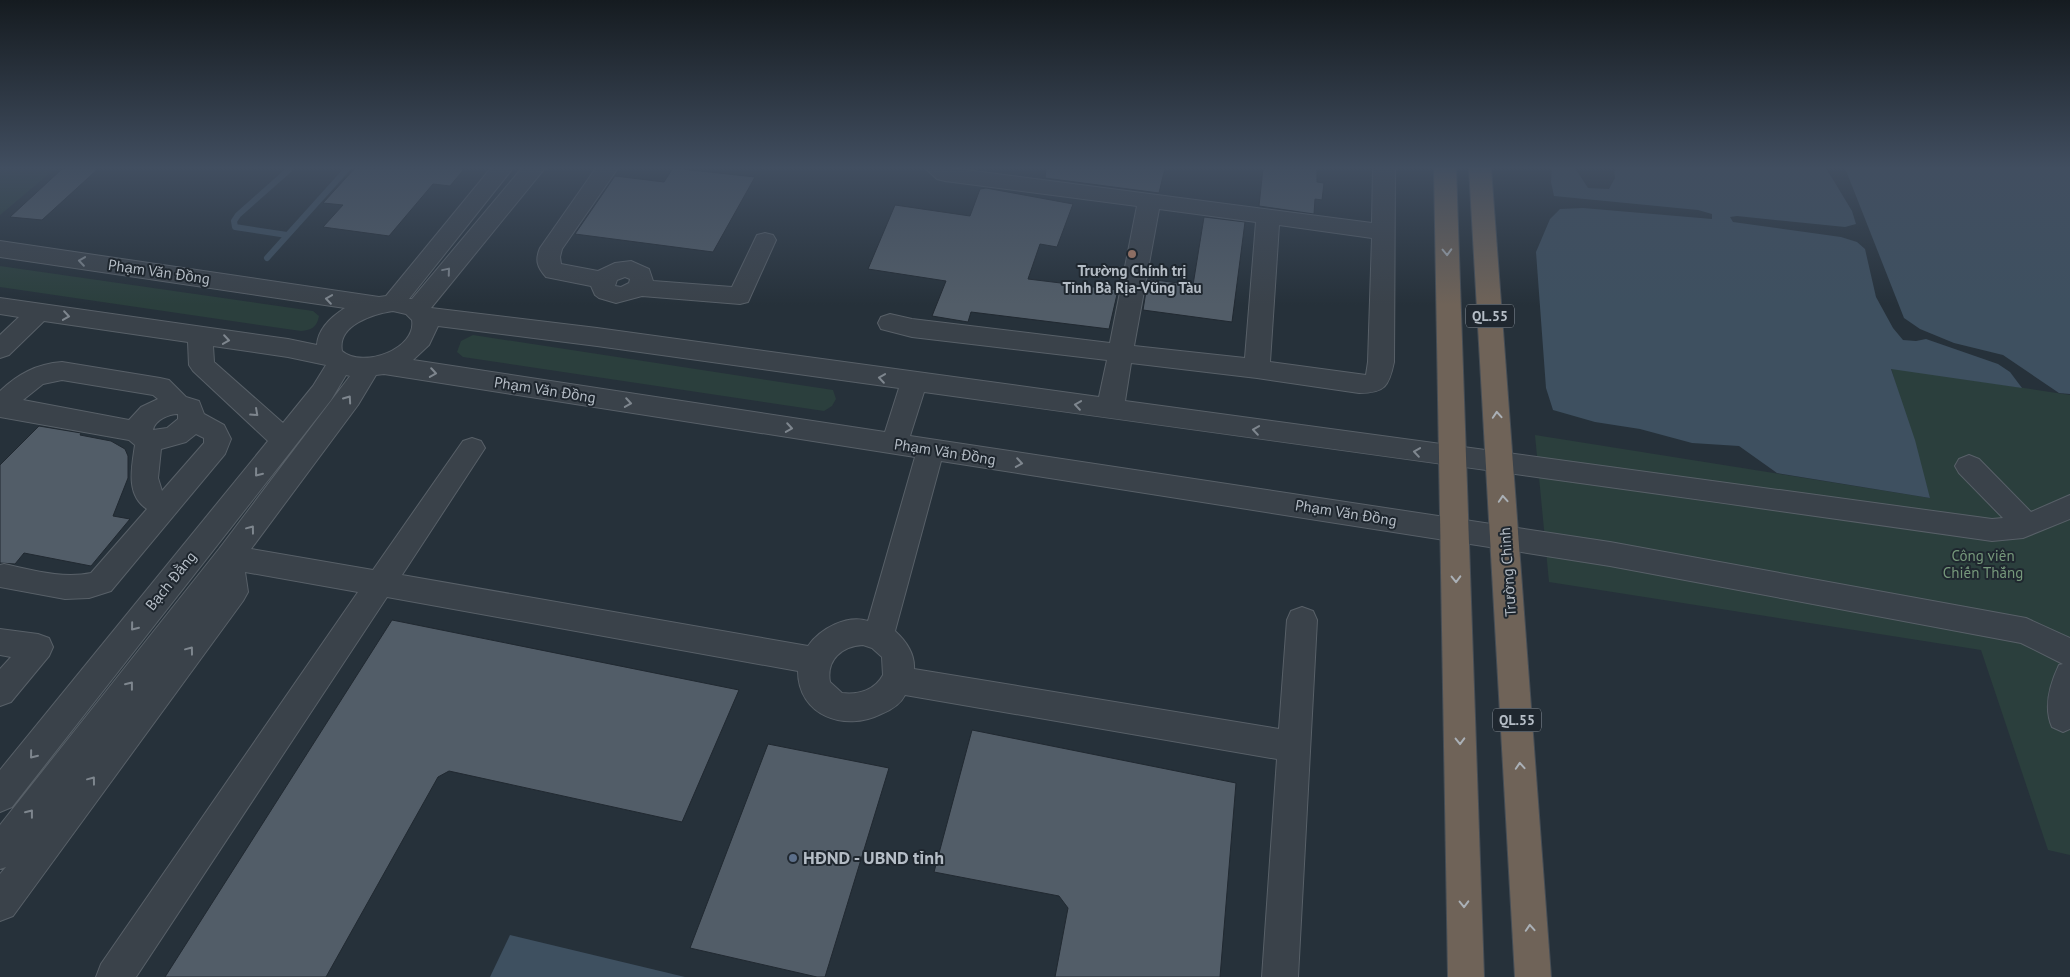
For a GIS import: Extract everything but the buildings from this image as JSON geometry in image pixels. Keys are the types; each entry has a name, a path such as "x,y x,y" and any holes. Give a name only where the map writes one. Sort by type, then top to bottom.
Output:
{"highway":[{"name":"QL.55","path":"1446,214 1466,977"},
{"name":"Trường Chinh","path":"1483,214 1506,538 1533,977"}],"street":[{"path":"385,304 463,214"},
{"path":"420,313 498,214"},
{"path":"575,214 562,231 548,258 548,266 554,271 609,288"},
{"path":"1110,410 1147,214"},
{"path":"1241,214 1383,232"},
{"path":"890,323 1257,369 1359,384 1372,384 1378,378 1381,362 1383,214"},
{"path":"1257,369 1268,217"},
{"path":"597,338 609,288 616,270 631,269 641,275 642,280 639,288 740,296 765,240"},
{"name":"Phạm Văn Đồng","path":"0,249 385,304"},
{"path":"334,360 328,348 329,342 337,327 348,317 362,310 385,304 406,305 420,313 914,383 1454,457 1596,474 1992,530 2008,531 2050,517 2070,506"},
{"path":"0,306 200,336 334,360 352,368 377,367 401,358 414,348 423,337 426,326 420,313"},
{"path":"0,349 39,312"},
{"path":"200,336 202,365 284,440"},
{"name":"Bạch Đằng","path":"0,796 322,393 334,360"},
{"name":"Phạm Văn Đồng","path":"377,367 931,449 1610,554 2026,631 2070,653"},
{"name":"Bạch Đằng","path":"0,852 230,558 349,398 377,367"},
{"path":"1,407 31,378 40,373 62,370 160,387 186,410 216,432 218,439 216,447 101,582 88,587 71,588 4,576"},
{"path":"894,444 914,383"},
{"path":"186,410 227,388"},
{"path":"1,407 164,440 182,432 186,410"},
{"path":"144,436 147,490 151,498 166,505"},
{"path":"114,977 472,448"},
{"path":"879,636 931,449"},
{"path":"1969,466 2013,510 2025,525"},
{"path":"0,903 234,592 230,558 816,661"},
{"path":"1280,977 1302,620"},
{"path":"863,632 879,636 886,639 894,647 899,657 898,680 891,690 871,706 858,709 843,708 830,703 820,694 814,683 813,670 816,661 825,647 836,638 849,633 863,632"},
{"path":"0,642 38,647 0,692"},
{"path":"2063,717 2065,690 2070,675"},
{"path":"898,680 1294,747"}],"green space":[{"path":"0,266 313,311 319,316 317,323 313,327 301,331 0,287"},
{"path":"473,335 833,390 836,399 832,406 824,411 463,357 457,352 461,341"},
{"name":"Công viên Chiến Thắng","path":"1891,368 2070,395 2070,855 2048,850 1981,650 1549,582 1535,435 1930,498"}],"water":[{"path":"1555,214 1649,214 1712,219 1712,214 1853,214 1856,224 1845,227 1737,216 1730,217 1733,222 1841,237 1857,242 1865,249 1876,297 1893,328 1903,340 1916,341 1926,339 1998,364 2010,372 2022,388 1891,369 1915,440 1930,498 1777,473 1739,446 1692,443 1640,429 1595,422 1553,410 1546,388 1536,252 1550,219"},
{"path":"1863,214 2070,214 2070,394 2059,393 2003,355 1954,343 1920,329 1904,318"},
{"path":"510,935 685,977 490,977"}],"waterway":[{"path":"240,214 234,221 235,227 287,235"},
{"path":"267,258 307,214"}],"place":[{"name":"Trường Chính trị Tỉnh Bà Rịa-Vũng Tàu","path":"1132,254"},
{"name":"HĐND - UBND tỉnh","path":"793,858"}]}
